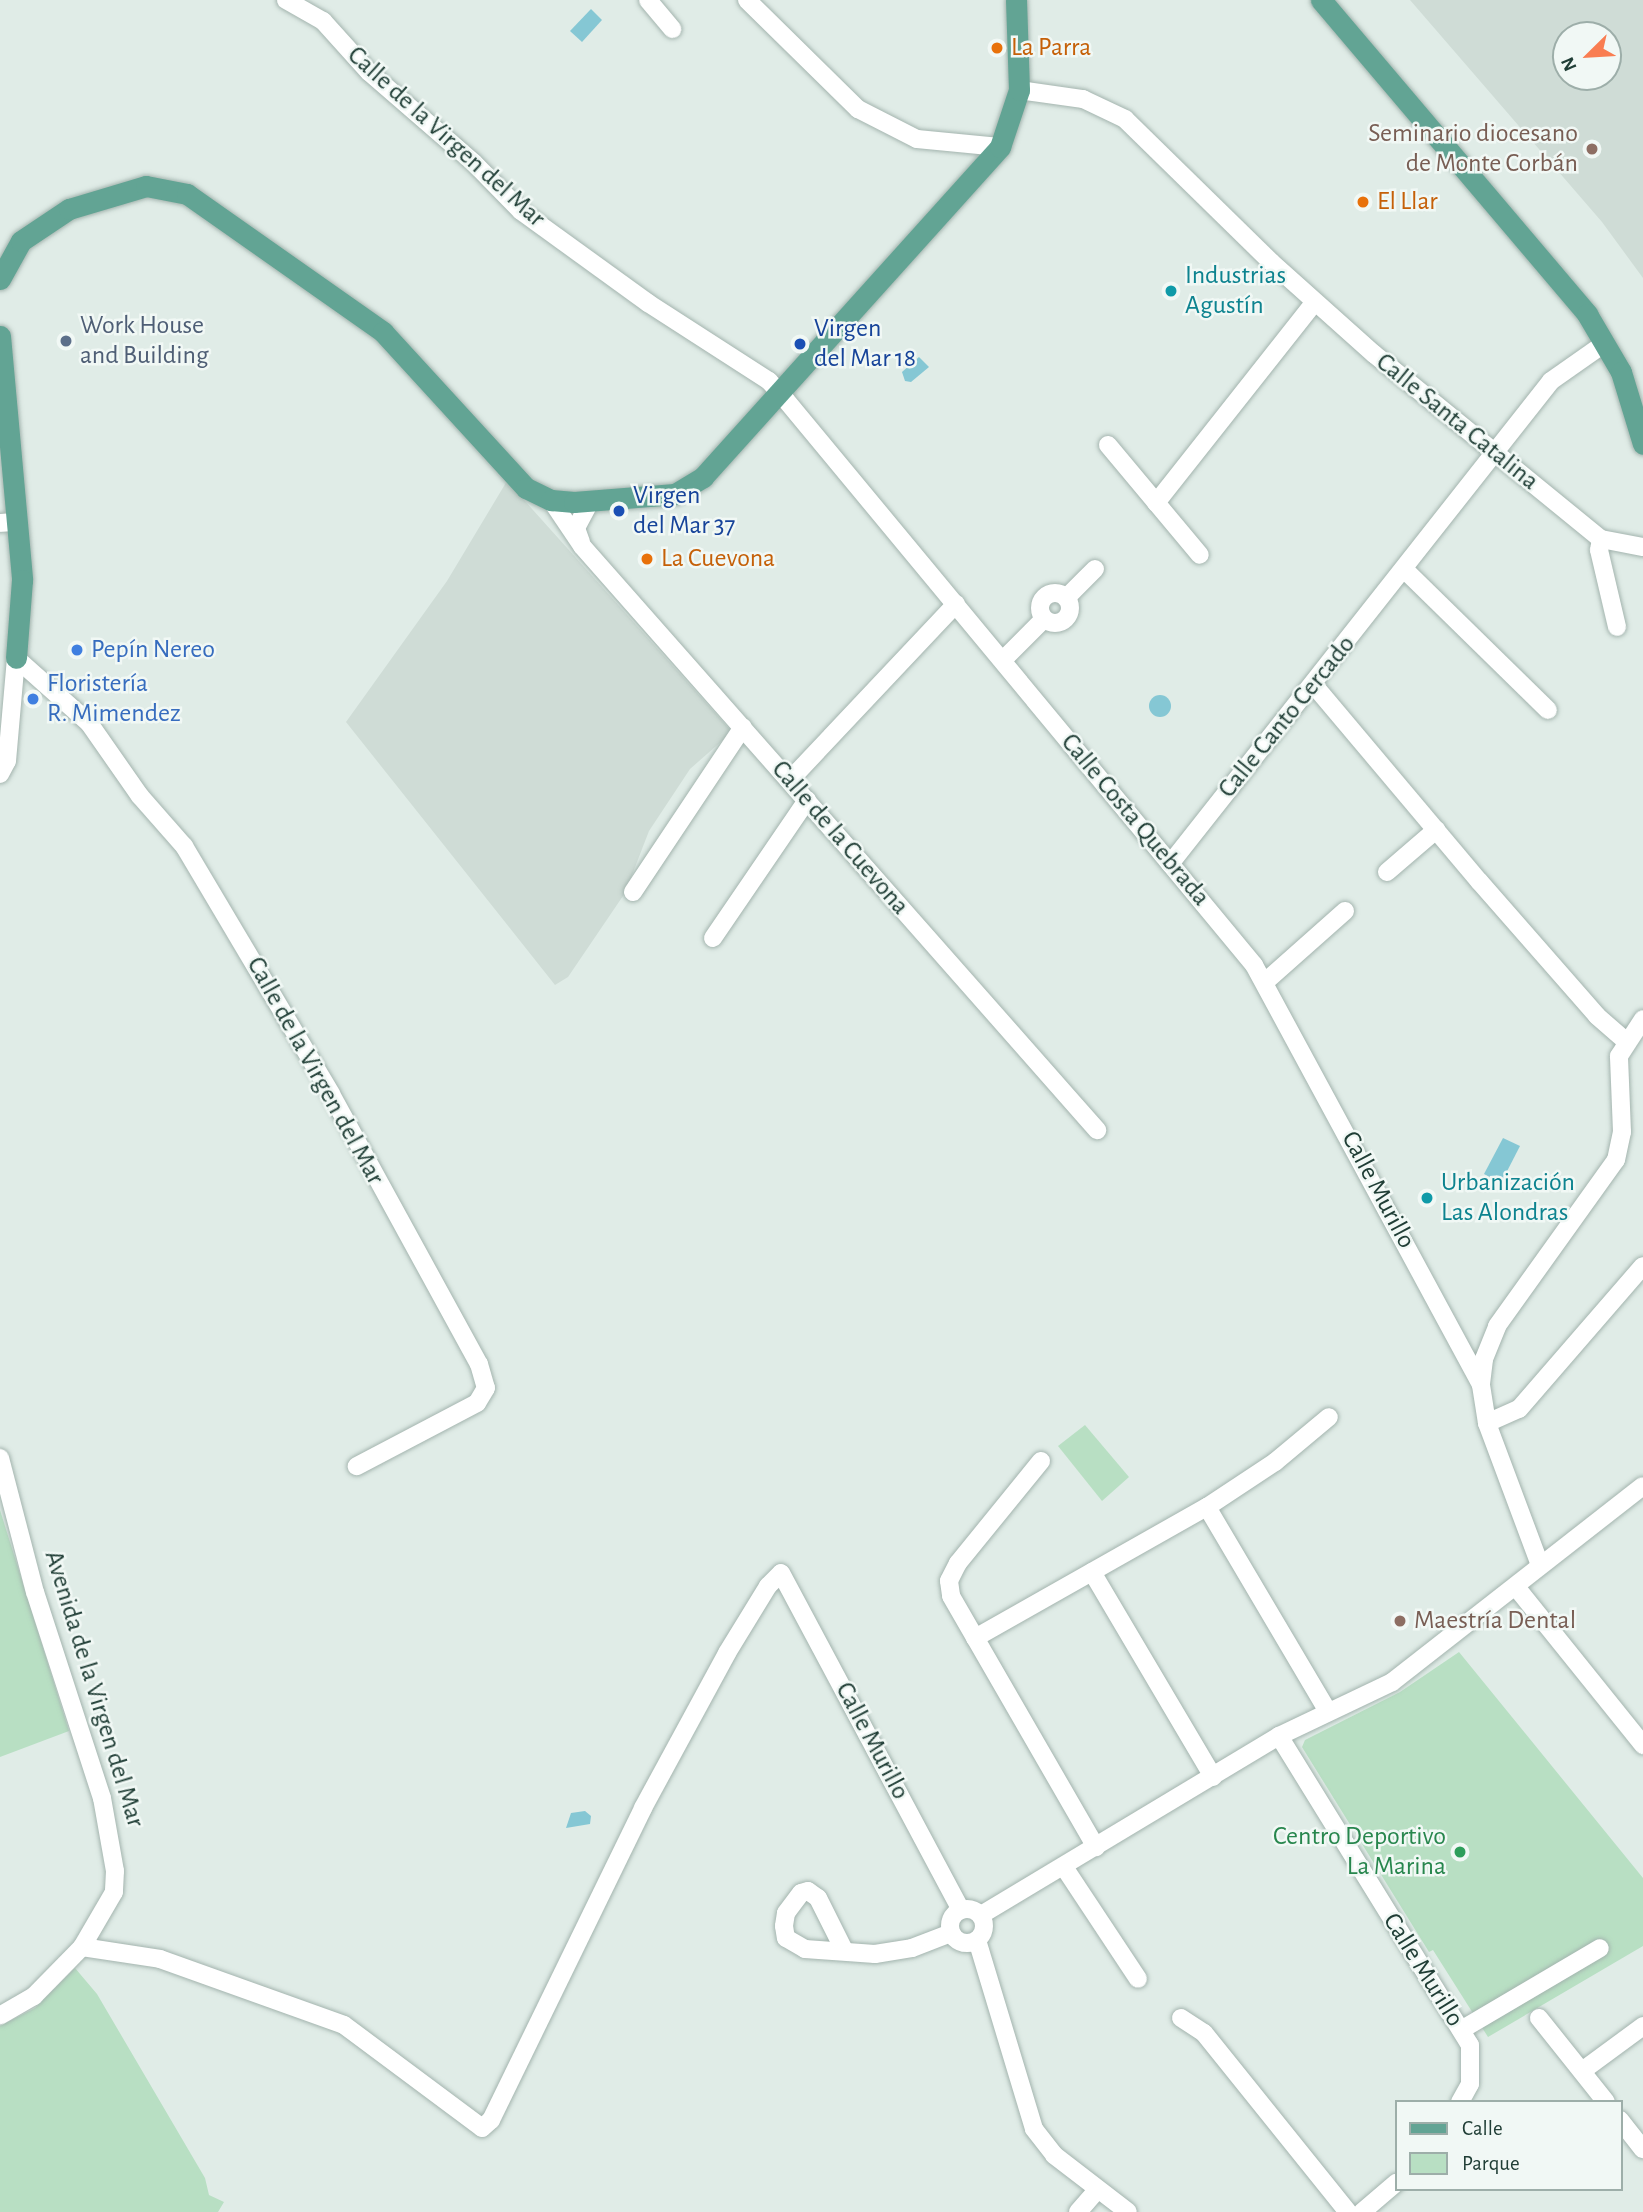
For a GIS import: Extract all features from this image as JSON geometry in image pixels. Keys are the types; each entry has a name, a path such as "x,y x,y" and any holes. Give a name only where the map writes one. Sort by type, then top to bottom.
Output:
{"main road":[{"path":"0,279 22,241 69,209 146,187 187,194 383,332 526,488 551,500 590,502 658,497 688,488 779,392 1000,147 1019,90 1016,0"},
{"path":"1321,0 1602,337 1628,391 1643,444"},
{"path":"0,336 8,522 22,580 16,658"}],"street":[{"name":"Calle de la Virgen del Mar","path":"286,0 323,21 369,72 474,163 521,211 648,303 769,381 779,392"},
{"path":"648,0 672,29"},
{"path":"747,0 858,109 917,139 1000,147"},
{"name":"Calle Santa Catalina","path":"1019,90 1083,99 1125,119 1315,302 1494,453 1601,539 1643,547"},
{"path":"1156,503 1315,302"},
{"name":"Calle Canto Cercado","path":"1170,864 1405,570 1551,381 1602,337"},
{"name":"Calle Costa Quebrada","path":"779,392 1170,864 1242,947 1265,982 1302,1050"},
{"path":"1108,445 1200,555"},
{"name":"Calle de la Cuevona","path":"551,500 582,545 1097,1130"},
{"path":"582,545 576,528 590,502"},
{"path":"1601,539 1599,550 1617,626"},
{"path":"1003,660 1044,618 1054,623 1065,619 1070,609 1066,598 1095,569"},
{"path":"1405,570 1548,710"},
{"path":"790,780 956,604"},
{"name":"Calle de la Virgen del Mar","path":"16,658 89,723 140,796 184,846 331,1094 479,1364 486,1388 471,1408 357,1465"},
{"path":"0,774 7,761 16,658"},
{"path":"1314,684 1597,1016 1627,1042"},
{"path":"633,891 743,727"},
{"path":"713,938 807,800"},
{"path":"1387,872 1436,830"},
{"path":"1265,982 1345,911"},
{"name":"Calle Murillo","path":"1481,1384 1491,1336 1616,1160 1622,1132 1619,1056 1643,1018"},
{"name":"Calle Murillo","path":"1302,1050 1481,1384 1487,1423 1540,1564"},
{"path":"1487,1423 1519,1409 1643,1266"},
{"path":"1454,1331 1466,1339 1491,1336"},
{"path":"975,1638 1207,1507 1275,1462 1329,1417"},
{"name":"Avenida de la Virgen del Mar","path":"0,1458 35,1592 111,1839 114,1892 82,1947 34,1996 0,2016"},
{"path":"1041,1461 949,1581 951,1596 1096,1847"},
{"path":"977,1940 962,1942 951,1933 950,1922 961,1910 981,1915 1279,1736 1392,1682 1516,1587 1540,1564 1641,1491"},
{"path":"1207,1507 1328,1712"},
{"path":"1092,1572 1213,1777"},
{"name":"Calle Murillo","path":"82,1947 160,1959 344,2025 474,2127 482,2128 491,2120 643,1808 727,1653 768,1586 781,1573 961,1910"},
{"path":"1516,1587 1643,1745"},
{"name":"Calle Murillo","path":"1279,1736 1470,2045 1472,2070 1461,2100"},
{"path":"1064,1867 1138,1979"},
{"path":"981,1915 984,1926 977,1940 1034,2129 1054,2155 1128,2212"},
{"path":"845,1950 894,1951 951,1933"},
{"path":"1461,2030 1600,1948"},
{"path":"1181,2018 1205,2033 1348,2212"},
{"path":"1539,2018 1604,2100"},
{"path":"1582,2071 1643,2026"},
{"path":"1622,2123 1643,2149"},
{"path":"1362,2212 1394,2185"},
{"path":"1078,2212 1098,2189"}],"shaded area":[{"name":"Seminario diocesano de Monte Corbán","path":"1410,0 1643,0 1643,278 1602,222"},
{"path":"507,481 732,732 690,769 649,831 625,893 568,977 555,985 346,722 447,581"}],"green space":[{"path":"1085,1425 1129,1477 1102,1501 1058,1446"},
{"path":"0,1510 69,1731 0,1757"},
{"name":"Centro Deportivo La Marina","path":"1459,1652 1643,1878 1643,1946 1488,2037 1433,1950 1429,1952 1302,1747 1305,1740 1400,1692"},
{"path":"75,1968 97,1994 205,2178 209,2195 224,2202 218,2212 0,2212 0,2026 35,2008"}],"water":[{"path":"591,9 602,20 582,42 570,31"},
{"path":"919,357 929,367 911,382 905,381 902,372"},
{"path":"1160,695 1168,698 1171,706 1168,714 1160,717 1152,714 1149,706 1152,698"},
{"path":"1503,1138 1520,1146 1501,1183 1484,1174"},
{"path":"585,1811 591,1816 590,1824 566,1828 571,1813"}],"place":[{"name":"La Parra","path":"997,48"},
{"name":"Seminario diocesano de Monte Corbán","path":"1592,149"},
{"name":"El Llar","path":"1363,202"},
{"name":"Industrias Agustín","path":"1171,291"},
{"name":"Work House and Building","path":"66,341"},
{"name":"Virgen del Mar 18","path":"800,344"},
{"name":"Virgen del Mar 37","path":"619,511"},
{"name":"La Cuevona","path":"647,559"},
{"name":"Pepín Nereo","path":"77,650"},
{"name":"Floristería R. Mimendez","path":"33,699"},
{"name":"Urbanización Las Alondras","path":"1427,1198"},
{"name":"Maestría Dental","path":"1400,1621"},
{"name":"Centro Deportivo La Marina","path":"1460,1852"}]}
